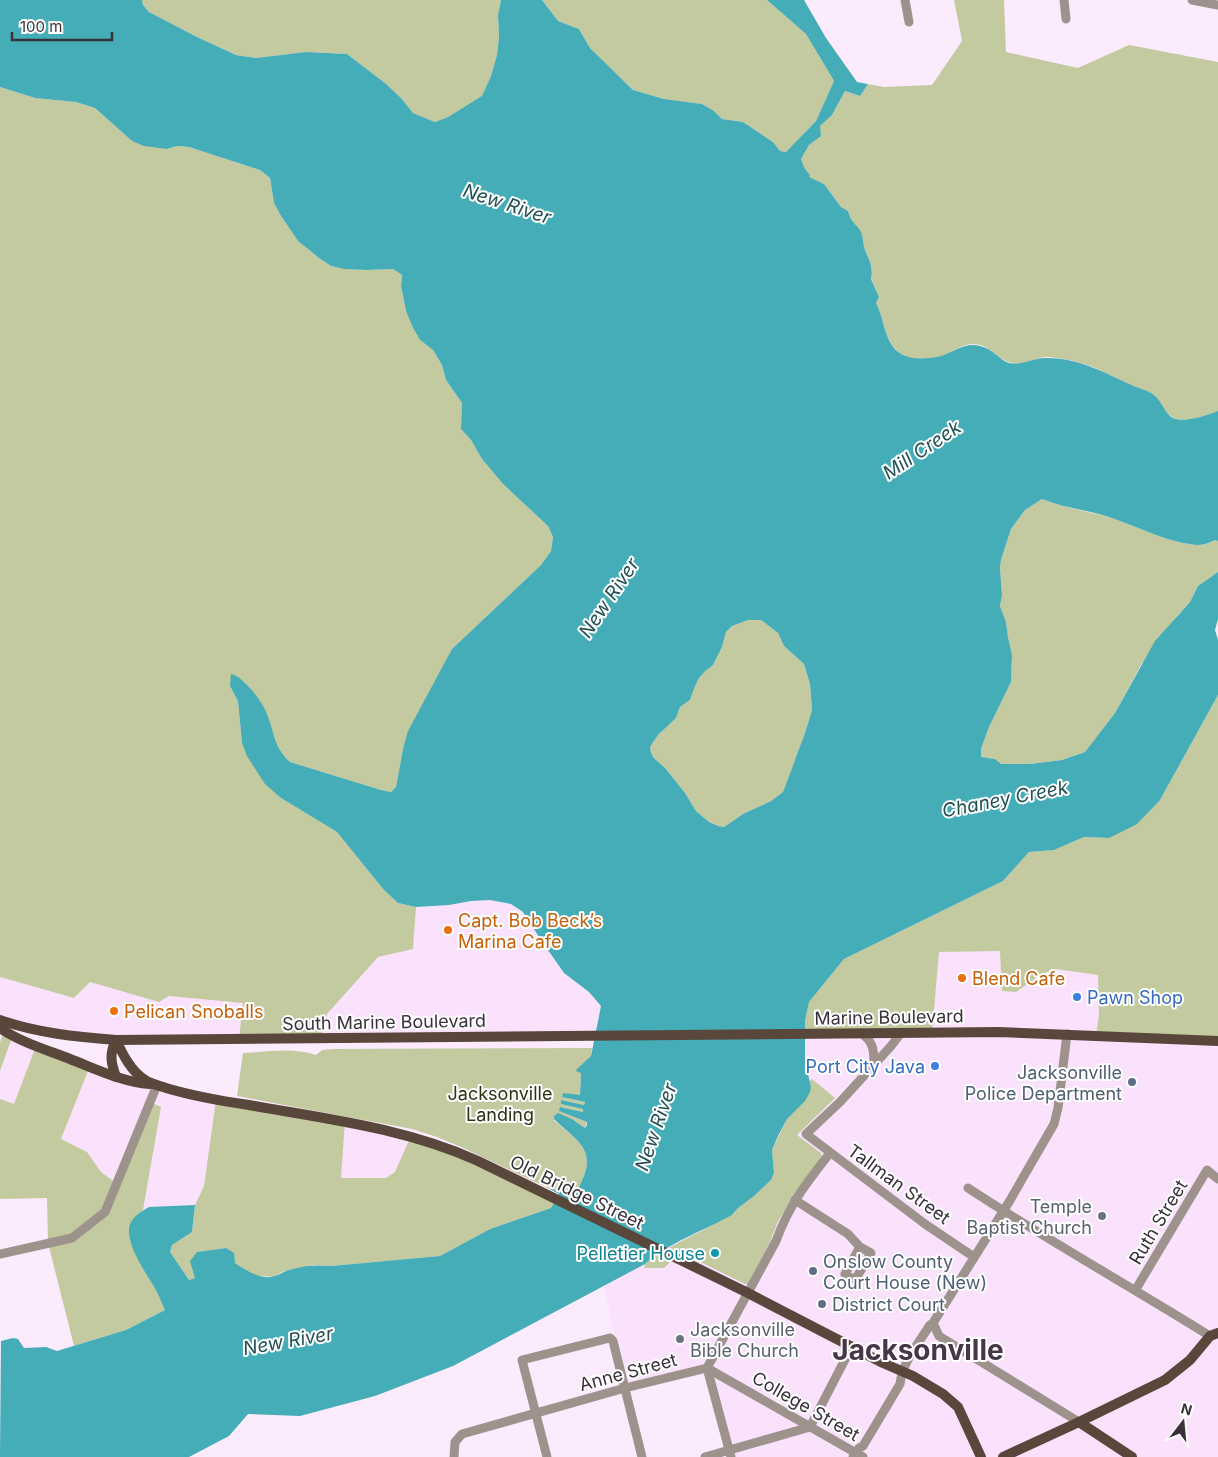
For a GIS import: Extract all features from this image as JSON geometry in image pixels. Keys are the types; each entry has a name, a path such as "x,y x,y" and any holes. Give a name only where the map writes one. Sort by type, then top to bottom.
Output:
{"main road":[{"name":"South Marine Boulevard","path":"0,1020 50,1033 116,1040 560,1036"},
{"name":"Old Bridge Street","path":"0,1028 36,1046 116,1077 136,1083 157,1085"},
{"name":"Marine Boulevard","path":"560,1036 999,1032 1218,1040"},
{"path":"116,1040 111,1049 111,1061 116,1077"},
{"name":"Old Bridge Street","path":"116,1040 126,1060 137,1073 146,1081 157,1085 211,1099 390,1130 449,1148 543,1193 748,1293 852,1346 901,1375 943,1394 962,1413 981,1457"},
{"path":"1003,1457 1165,1380 1190,1360 1214,1335"},
{"path":"1079,1422 1132,1457"}],"street":[{"path":"905,0 909,22"},
{"path":"1064,0 1066,19"},
{"path":"1192,0 1218,5"},
{"path":"861,1033 872,1042 874,1064"},
{"path":"874,1064 901,1033"},
{"path":"858,1454 859,1443 895,1381 901,1375 904,1365 974,1258 1054,1124 1058,1108 1066,1034"},
{"name":"Tallman Street","path":"874,1064 841,1101 806,1134 974,1258"},
{"path":"0,1254 72,1238 105,1212 157,1085"},
{"path":"730,1454 706,1368 776,1241 782,1224 801,1189 830,1153"},
{"name":"Ruth Street","path":"1136,1290 1207,1170 1218,1179"},
{"path":"968,1188 1003,1211 1214,1335"},
{"path":"795,1200 848,1234 860,1247"},
{"path":"933,1323 938,1336 1079,1422"},
{"path":"547,1457 522,1360 610,1338 613,1341 642,1457"},
{"path":"705,1457 730,1454 810,1427 852,1346"},
{"name":"Anne Street","path":"452,1457 455,1442 462,1434 625,1388 706,1368"},
{"name":"College Street","path":"706,1368 858,1454"}],"shaded area":[{"path":"490,900 510,904 523,912 564,973 589,992 601,1006 595,1036 321,1039 327,1014 378,957 413,949 416,907"},
{"path":"939,951 1000,951 1002,991 1016,992 1042,974 1056,969 1098,975 1099,1015 1096,1034 1218,1041 1218,1457 731,1457 706,1368 625,1388 604,1285 645,1264 811,1087 805,1061 805,1034 932,1033"},
{"path":"0,977 74,998 90,982 159,1002 169,996 244,1003 239,1039 116,1040 0,1020"},
{"path":"13,1035 36,1046 14,1104 0,1099 0,1071"},
{"path":"90,1066 216,1100 204,1186 195,1205 149,1207 143,1210 161,1107 151,1102 117,1184 101,1172 87,1152 61,1139"},
{"path":"345,1122 411,1136 395,1172 386,1178 341,1178"}],"green space":[{"path":"142,0 501,0 498,15 499,37 497,55 482,97 448,117 435,122 413,113 385,83 347,54 306,52 256,58 236,55 149,12 143,5"},
{"path":"542,0 767,0 806,34 834,81 816,121 786,152 780,151 773,142 743,122 722,119 714,111 702,104 664,99 633,90 590,48 579,29 558,21"},
{"path":"954,0 1004,0 1006,52 1078,68 1129,45 1218,62 1218,411 1194,418 1175,419 1168,414 1149,392 1079,362 1046,357 1023,363 1014,363 1004,360 984,346 972,344 939,357 918,359 903,355 892,345 876,303 879,297 871,278 871,266 861,234 848,211 841,207 824,184 808,177 810,175 801,159 809,145 820,136 820,126 832,115 845,91 860,96 868,84 884,87 932,85 962,41"},
{"path":"0,87 35,98 76,102 95,108 132,141 167,149 177,146 189,147 260,170 270,178 274,203 281,216 298,241 319,258 331,266 344,269 393,269 402,275 401,286 406,311 413,328 420,340 433,350 442,365 446,380 462,403 461,429 471,440 482,459 503,484 548,526 553,537 551,551 541,565 452,649 403,749 396,787 391,792 290,762 283,755 274,740 267,714 230,686 238,701 242,743 281,798 337,832 383,889 398,903 416,907 413,949 378,957 327,1014 321,1039 239,1039 243,1003 169,996 159,1002 90,982 74,998 0,977"},
{"path":"1042,499 1109,517 1186,544 1197,545 1215,540 1218,541 1218,572 1198,586 1190,602 1177,616 1141,665 1115,713 1085,752 1062,760 1030,764 1001,764 995,759 981,757 981,749 989,727 1011,682 1012,655 1006,622 1000,606 1002,595 1001,560 1011,529 1025,510"},
{"path":"748,620 761,620 778,633 784,646 804,664 810,684 812,710 783,792 771,801 743,814 724,827 709,822 696,811 685,793 666,769 654,758 650,747 658,735 676,718 680,707 690,700 699,678 705,670 713,665 722,647 726,632 732,626"},
{"path":"1218,695 1218,1041 1096,1035 1099,1015 1098,975 1056,969 1042,974 1016,992 1002,991 1000,951 939,952 932,1033 805,1034 805,1021 809,1002 844,959 1003,881 1029,852 1054,850 1084,837 1109,838 1160,800"},
{"path":"4,1031 13,1035 0,1071 0,1042"},
{"path":"36,1046 90,1066 61,1139 87,1152 101,1172 116,1183 150,1102 161,1107 143,1210 134,1218 165,1310 126,1330 74,1346 48,1243 47,1198 0,1199 0,1099 14,1104"},
{"name":"Jacksonville Landing","path":"592,1048 591,1056 581,1073 580,1096 564,1093 562,1097 585,1102 584,1105 562,1100 561,1104 584,1109 583,1112 561,1107 559,1111 587,1122 585,1128 572,1119 558,1114 554,1120 580,1144 586,1157 587,1166 575,1194 548,1188 461,1147 412,1129 237,1096 243,1053 298,1051 316,1055 322,1050 334,1049"},
{"path":"812,1079 835,1098 797,1135 821,1153 822,1158 801,1184 778,1221 769,1244 748,1284 680,1252 664,1268 644,1268 645,1264 653,1256 732,1215 771,1180 774,1173 772,1150 787,1119 811,1087 809,1082"},
{"path":"216,1100 345,1122 341,1178 386,1178 395,1172 411,1136 556,1200 551,1208 490,1229 440,1256 331,1266 314,1265 282,1272 274,1277 249,1273 235,1263 226,1248 197,1252 195,1278 189,1280 170,1252 172,1245 192,1232 195,1205 204,1186"}],"water":[{"path":"0,0 142,0 143,5 149,12 236,55 256,58 306,52 347,54 385,83 413,113 435,122 448,117 482,96 491,76 497,55 499,37 498,15 501,0 542,0 558,21 579,29 590,48 633,90 664,99 702,104 714,111 722,119 743,122 773,142 780,151 786,152 816,121 834,81 806,34 767,0 804,0 826,38 857,82 868,84 860,96 845,91 832,115 820,126 821,136 809,145 801,159 810,175 809,177 824,184 841,207 848,211 861,232 871,267 871,279 879,297 876,303 888,339 897,351 907,357 927,358 941,356 964,346 975,345 985,347 1002,360 1014,364 1042,358 1071,361 1093,368 1151,393 1174,419 1194,418 1218,411 1218,541 1215,540 1197,545 1186,544 1109,517 1042,499 1025,510 1011,529 1001,560 1002,595 1000,606 1006,622 1012,655 1011,682 989,727 981,749 981,757 995,759 1001,764 1030,764 1062,760 1085,752 1115,713 1155,641 1190,602 1198,586 1218,572 1218,619 1215,630 1218,640 1218,695 1160,800 1137,824 1109,838 1084,837 1054,850 1029,852 1003,881 844,959 809,1002 805,1021 805,1061 811,1087 810,1092 805,1101 787,1119 778,1136 772,1150 774,1173 771,1180 732,1215 664,1250 645,1264 453,1366 375,1396 300,1416 248,1414 229,1436 189,1457 0,1457 1,1341 13,1338 18,1339 24,1348 46,1347 57,1351 126,1330 165,1310 132,1245 129,1229 133,1219 139,1213 149,1207 195,1205 192,1232 172,1245 170,1252 189,1280 195,1278 190,1261 197,1252 226,1248 234,1253 235,1263 244,1269 259,1276 270,1277 307,1266 331,1266 440,1256 490,1229 551,1208 559,1194 548,1188 575,1194 584,1176 587,1166 584,1150 580,1143 554,1119 554,1116 558,1113 572,1119 585,1128 587,1125 587,1122 559,1111 560,1107 583,1112 583,1109 561,1104 561,1100 584,1105 585,1102 562,1097 563,1093 580,1095 581,1073 576,1071 591,1056 601,1006 589,992 564,973 523,912 511,904 490,900 416,907 398,903 383,889 337,832 281,798 265,784 247,756 242,743 238,701 230,686 231,674 241,679 256,695 267,714 280,751 290,762 391,792 396,787 408,731 452,649 541,565 551,551 553,537 548,526 503,484 482,459 471,440 461,429 462,403 446,380 442,365 433,350 420,340 413,328 406,311 401,286 402,275 393,269 344,269 331,266 319,258 298,241 281,216 274,203 270,178 260,170 189,147 177,146 167,149 144,146 132,141 95,108 76,102 35,98 0,87","holes":["748,620 761,620 778,633 784,646 804,664 810,684 812,710 783,792 771,801 743,814 724,827 718,826 709,822 696,811 685,793 666,769 654,758 650,747 658,735 676,718 680,707 690,700 699,678 713,665 722,647 726,632 732,626"]}],"place":[{"name":"Capt. Bob Beck’s Marina Cafe","path":"448,930"},
{"name":"Blend Cafe","path":"962,978"},
{"name":"Pawn Shop","path":"1077,997"},
{"name":"Pelican Snoballs","path":"114,1011"},
{"name":"Port City Java","path":"935,1066"},
{"name":"Jacksonville Police Department","path":"1132,1082"},
{"name":"Temple Baptist Church","path":"1102,1216"},
{"name":"Pelletier House","path":"715,1253"},
{"name":"Onslow County Court House (New)","path":"813,1271"},
{"name":"District Court","path":"822,1304"},
{"name":"Jacksonville Bible Church","path":"680,1339"}],"district":[{"name":"Jacksonville","path":"918,1350"}],"water label":[{"name":"New River","path":"507,204"},
{"name":"Mill Creek","path":"922,450"},
{"name":"New River","path":"609,598"},
{"name":"Chaney Creek","path":"1005,799"},
{"name":"New River","path":"656,1127"},
{"name":"New River","path":"288,1341"}]}
